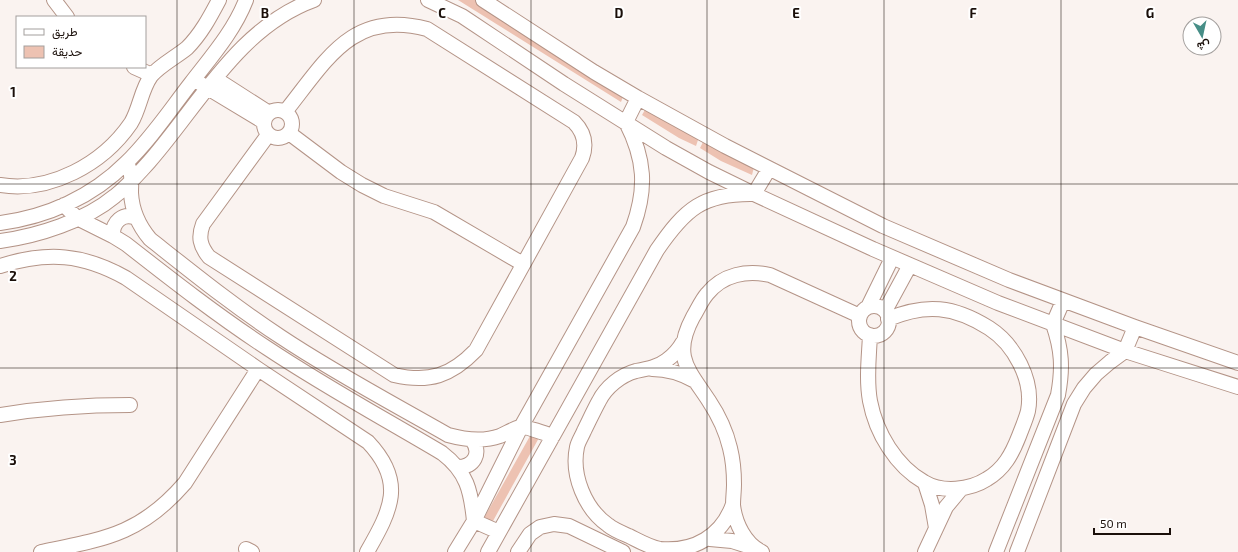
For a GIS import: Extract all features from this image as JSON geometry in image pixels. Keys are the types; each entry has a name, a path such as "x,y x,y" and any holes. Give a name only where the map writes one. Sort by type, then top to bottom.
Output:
{"street":[{"path":"54,0 67,16"},
{"path":"0,186 30,186 52,181 74,172 90,163 105,151 119,138 131,122 138,108 146,85 152,76 159,68 187,47 202,29 219,0"},
{"path":"0,223 14,221 47,212 64,205 85,195 104,183 127,163 151,136 215,53 231,29 246,0"},
{"path":"0,241 15,239 55,228 95,210 115,196 162,147 245,44 265,27 286,13 314,0"},
{"path":"428,0 462,16 564,84 666,148 754,194 892,258 998,303 1125,351 1238,387"},
{"path":"483,0 594,72 638,98 769,169 883,226 1009,280 1063,301 1238,363"},
{"path":"194,80 212,84 267,124 279,138 283,137 289,132 291,122 285,112 277,110 267,124 203,224 200,238 201,245 209,257 394,375 409,379 424,379 439,376 453,370 476,350 582,158 585,150 583,134 580,128 574,122 427,29 412,25 397,24 381,25 352,36 340,46 285,112"},
{"path":"215,53 229,63"},
{"path":"136,68 152,76"},
{"path":"626,122 638,98"},
{"path":"456,552 474,521 521,427 633,227 643,192 643,174 635,139 626,122"},
{"path":"289,132 341,172 362,185 390,198 434,212 523,264"},
{"path":"127,163 132,174 133,206 136,218 150,239 232,302 281,337 334,370 448,435 472,440 486,439 499,436 521,427 553,436"},
{"path":"754,194 769,169"},
{"path":"488,552 657,250 669,232 683,216 699,205 717,197 735,194 754,194"},
{"path":"64,205 77,218 126,244 220,315 267,348 451,459 466,480 471,494 474,521"},
{"path":"113,236 113,230 117,221 126,216 136,218"},
{"path":"0,266 30,258 51,256 90,261 109,268 126,278 258,370 368,442 377,451 384,462 390,480 391,499 383,524 367,552"},
{"path":"892,258 859,320 861,328 870,335 878,335 885,330 888,323 887,315 910,265"},
{"path":"650,369 668,360 675,354 683,342 688,327 703,299 711,289 727,278 745,273 758,272 770,275 864,311 879,307 887,315"},
{"path":"996,552 1058,395 1062,377 1062,359 1059,342 1053,324 1063,301"},
{"path":"870,335 868,388 873,415 887,444 897,459 910,472 925,483 949,489 974,485 992,476 1006,462 1014,451 1028,411 1029,398 1024,372 1012,350 990,329 965,316 946,309 914,309 887,315"},
{"path":"1017,552 1074,404 1084,388 1096,374 1125,351 1135,327"},
{"path":"683,342 684,356 688,370 717,414 728,440 734,468 733,504 736,517 746,539 758,550"},
{"path":"696,382 674,371 650,369 635,372 621,378 609,387 600,399 577,446 576,471 579,484 590,507 608,525 647,546 672,550 685,549 710,539 732,540 758,550"},
{"path":"41,552 108,538 142,522 158,511 185,484 258,370"},
{"path":"0,415 41,409 130,405"},
{"path":"458,467 468,466 475,458 476,448 472,440"},
{"path":"925,483 932,505 936,528"},
{"path":"925,552 946,507 961,488"},
{"path":"710,539 724,524 733,504"},
{"path":"474,521 499,532"},
{"path":"518,552 530,534 540,527 554,524 569,526 623,552"}],"green space":[{"path":"458,0 476,0 624,94 621,102"},
{"path":"646,108 699,137 696,146 679,138 642,115"},
{"path":"704,140 754,167 752,175 721,161 700,148"},
{"path":"530,436 540,436 493,521 484,518"}]}
